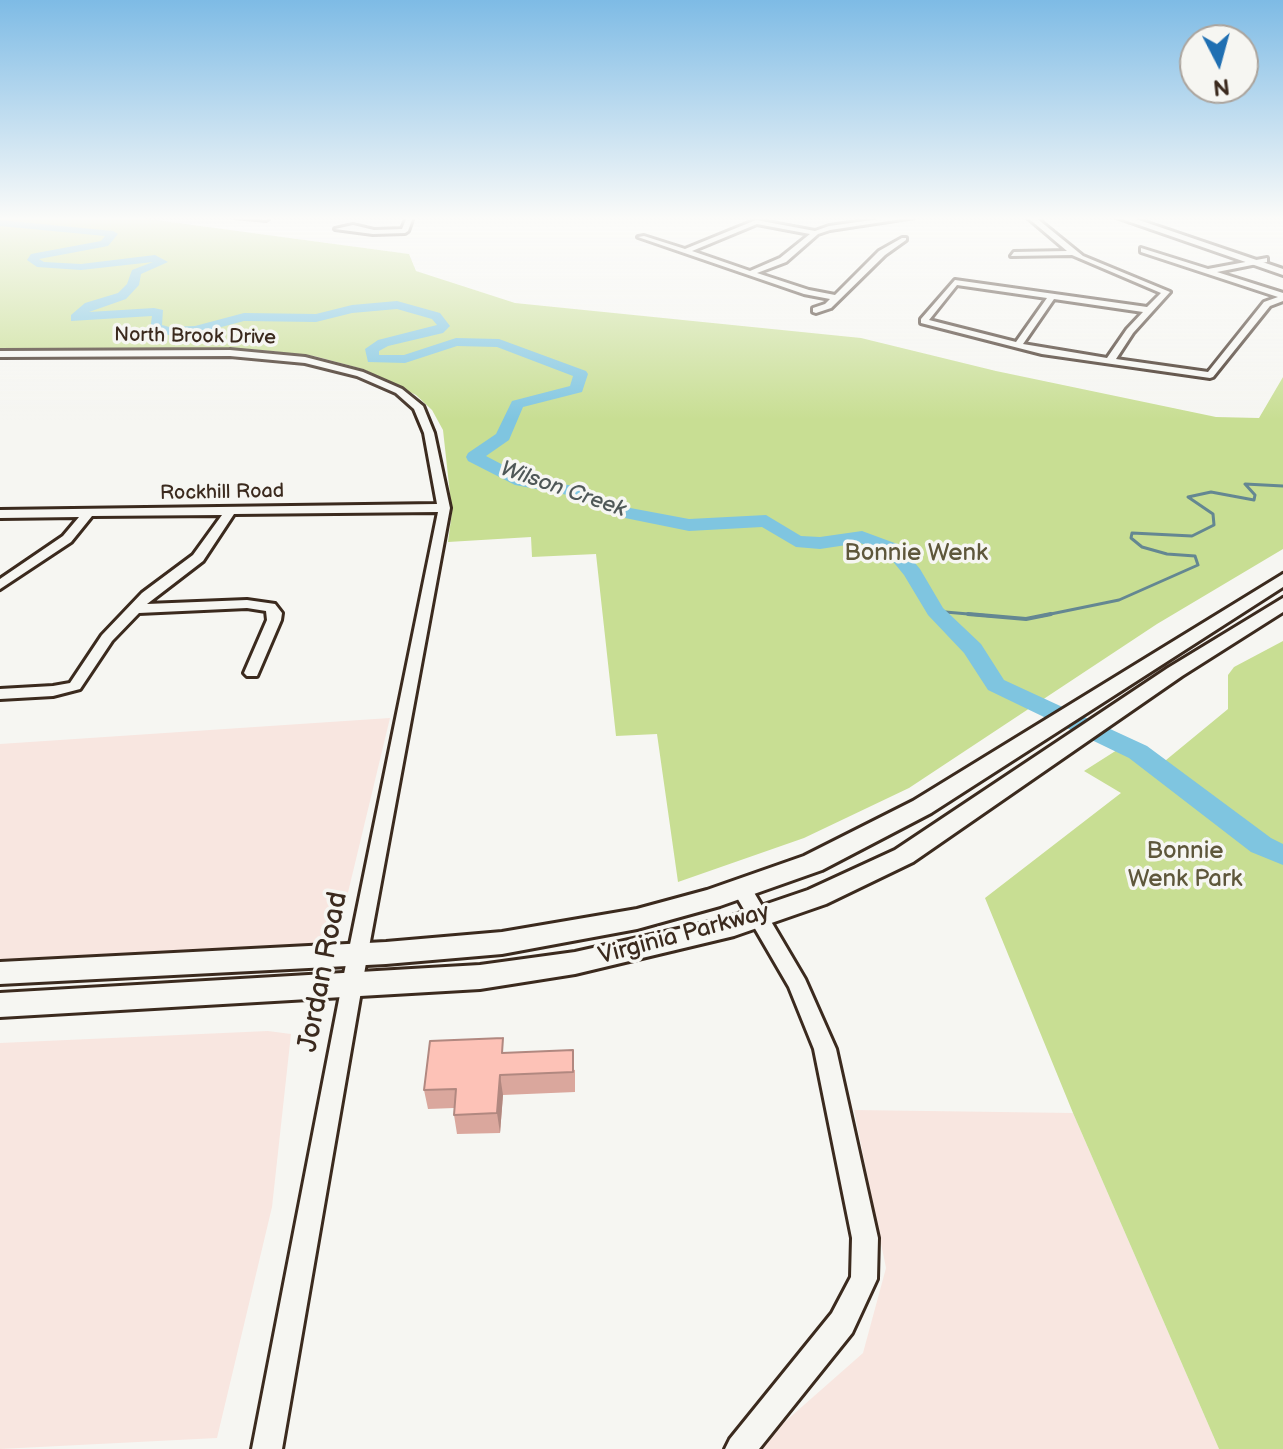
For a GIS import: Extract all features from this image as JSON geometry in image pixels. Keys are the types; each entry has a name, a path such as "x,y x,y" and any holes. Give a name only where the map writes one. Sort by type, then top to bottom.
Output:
{"main road":[{"name":"Virginia Parkway","path":"0,973 358,954 539,938 637,919 742,889 848,846 985,769 1283,579"},
{"name":"Virginia Parkway","path":"0,1005 480,977 575,963 693,937 760,917 817,897 885,867 939,835 1156,684 1283,604"}],"street":[{"path":"787,285 837,298"},
{"path":"816,310 826,307 850,285"},
{"path":"953,285 924,321 1017,346 1210,375 1267,304 1283,297"},
{"path":"975,285 1148,310"},
{"path":"1109,362 1148,310 1166,292 1146,285"},
{"path":"1247,285 1283,297"},
{"path":"1017,346 1053,295"},
{"name":"North Brook Drive","path":"0,354 257,354 305,360 360,374 399,391 419,408 429,433 444,508"},
{"name":"Rockhill Road","path":"0,514 444,508"},
{"name":"Jordan Road","path":"267,1449 444,508"},
{"path":"0,694 53,691 75,686 99,648 134,609 198,558 229,513"},
{"path":"0,585 67,539 88,514"},
{"path":"134,609 247,604 270,607 275,613 274,620 252,673"},
{"path":"740,1449 842,1323 864,1279 865,1238 825,1049 798,985 742,889"}],"shaded area":[{"path":"390,718 338,934 322,943 154,956 0,963 0,744"},
{"path":"268,1031 291,1034 272,1207 217,1438 0,1449 0,1043"},
{"path":"854,1110 1073,1113 1219,1449 754,1449 863,1353 886,1268"}],"green space":[{"name":"Bonnie Wenk","path":"0,285 458,285 515,303 861,338 996,371 1216,417 1259,418 1283,377 1283,549 1157,624 909,788 804,838 678,882 657,734 616,736 596,554 532,557 531,537 448,542 452,512 443,430 432,410 416,395 363,369 314,356 251,349 0,350"},
{"name":"Bonnie Wenk Park","path":"1283,641 1283,1449 1219,1449 1073,1113 985,898 1121,793 1084,771 1128,743 1160,765 1228,709 1228,675 1234,667"}],"building":[{"path":"503,1038 502,1053 573,1050 573,1072 500,1075 497,1113 454,1115 456,1089 424,1090 430,1041"}],"waterway":[{"name":"Wilson Creek","path":"133,285 122,296 89,306 76,318 121,312 154,312 159,313 155,327 168,331 195,330 244,317 316,318 352,309 397,305 436,316 444,326 383,343 372,349 373,359 405,359 456,342 499,343 581,374 577,389 517,404 503,437 474,457 521,481 578,492 620,512 689,525 766,521 796,541 820,543 862,537 893,549 913,573 935,611 973,649 996,685 1138,752 1261,845 1283,855"},
{"path":"1041,616 1119,600 1198,565 1195,556 1167,554 1142,547 1131,538 1132,533 1192,536 1214,525 1213,514 1188,497 1211,492 1254,500 1255,495 1245,484 1283,486"},
{"path":"934,611 980,615"},
{"path":"968,614 980,615"},
{"path":"1041,616 1051,614"},
{"path":"980,615 1026,619 1041,616"},
{"path":"980,615 991,616"}]}
